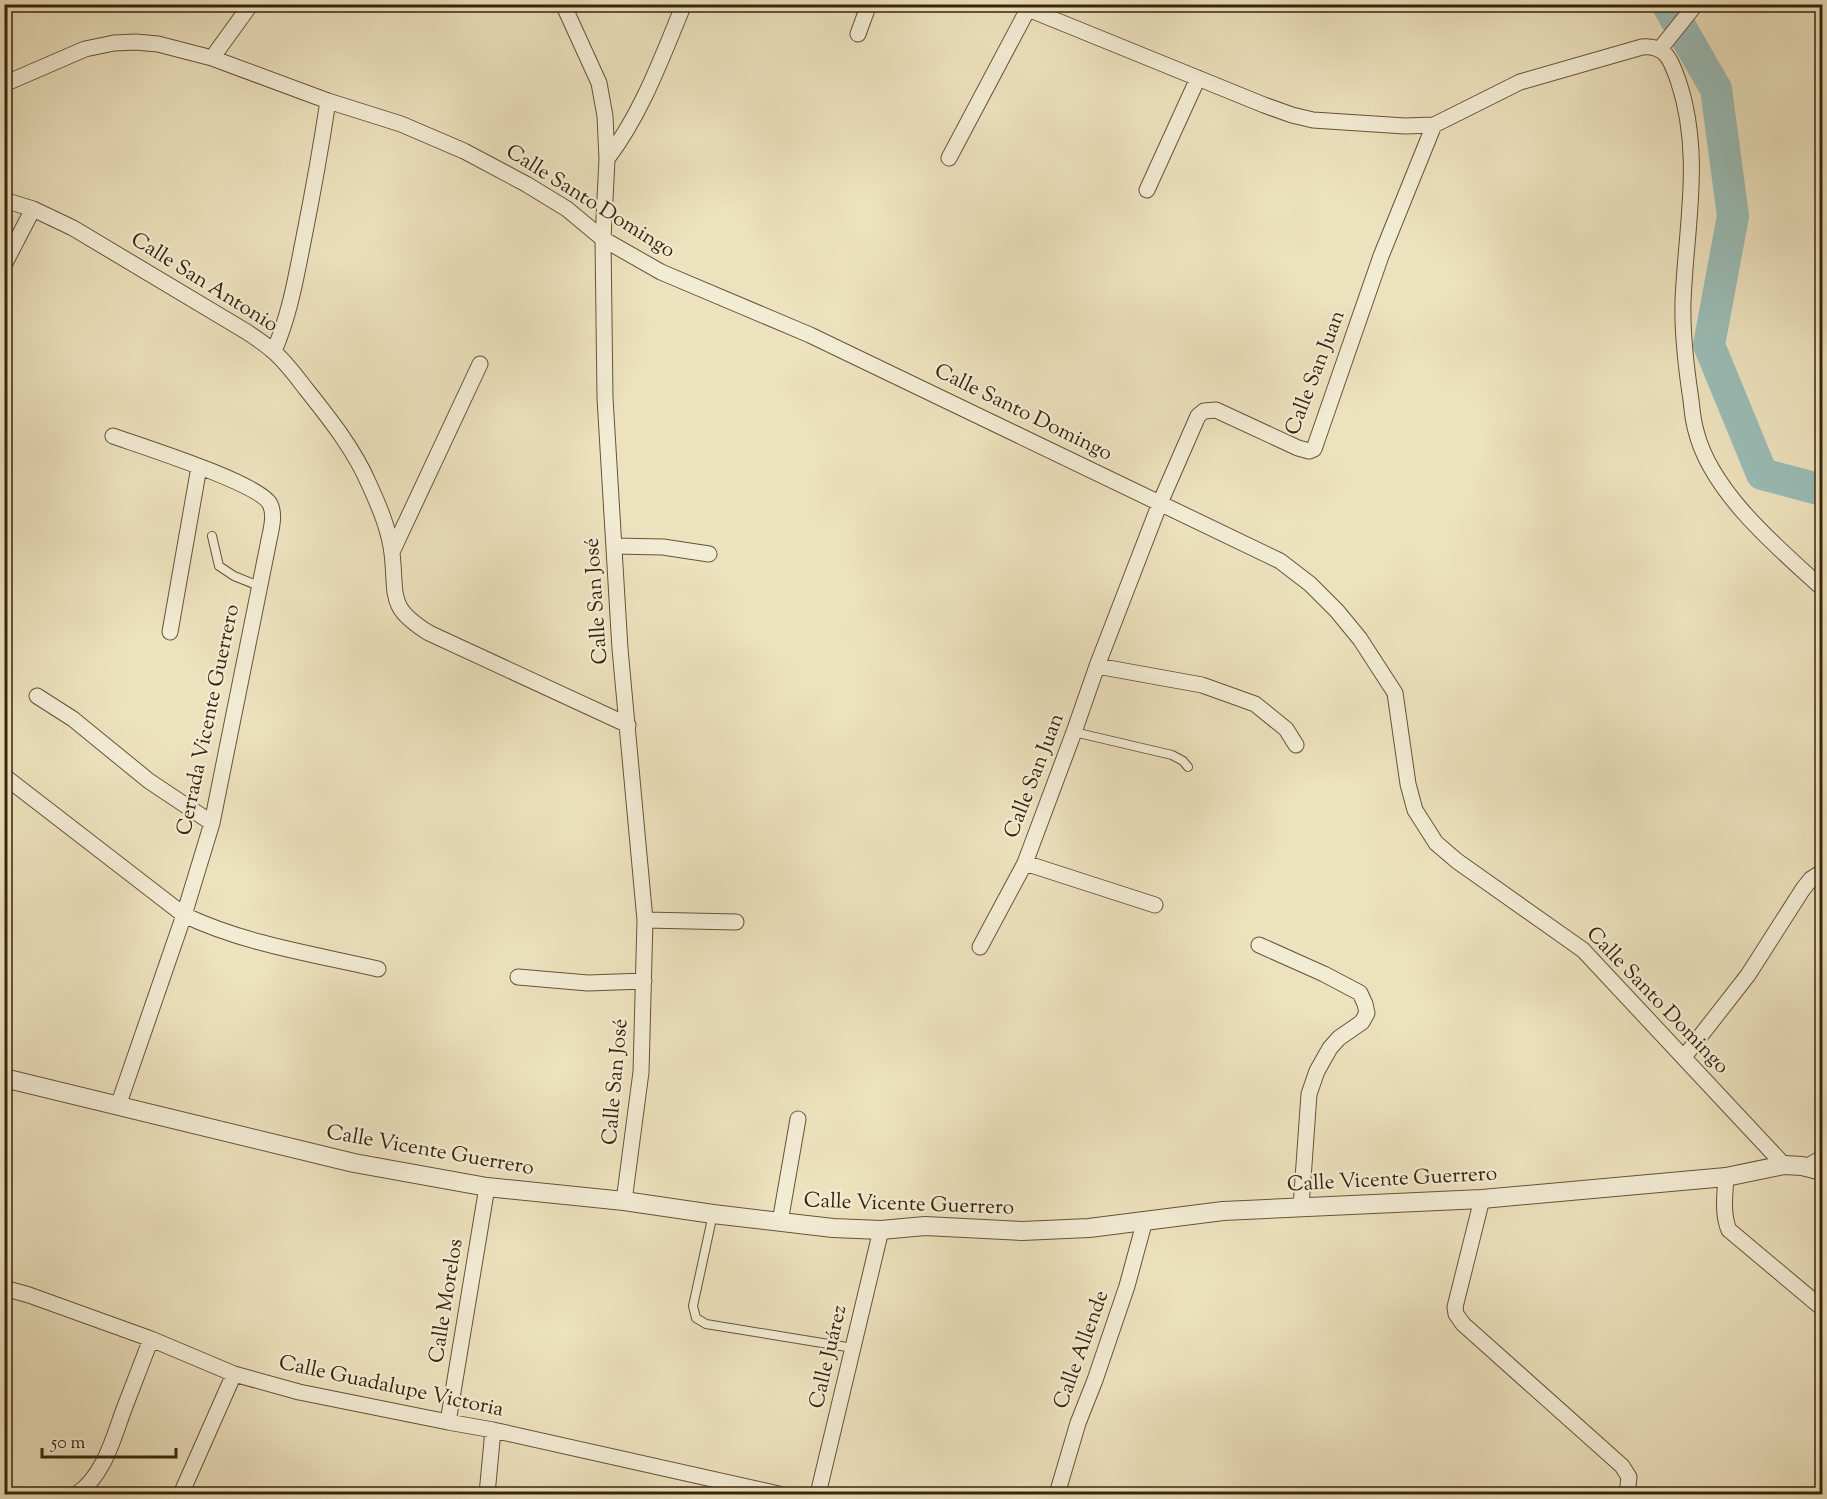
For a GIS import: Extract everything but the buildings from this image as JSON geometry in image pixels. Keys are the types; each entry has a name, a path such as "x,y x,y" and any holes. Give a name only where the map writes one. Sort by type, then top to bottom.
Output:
{"street":[{"path":"212,58 251,4"},
{"name":"Calle San José","path":"563,4 599,83 605,116 607,159 603,239 605,398 620,649 645,920 641,1072 624,1202"},
{"path":"607,159 619,144 645,97 684,4"},
{"path":"858,34 869,4"},
{"path":"1660,49 1696,4"},
{"path":"949,158 1030,7 1264,105 1313,120 1405,126 1434,125 1520,82 1642,47 1651,46 1660,49 1667,56 1674,70 1684,99 1693,157 1683,313 1684,358 1696,432 1706,459 1727,493 1779,549 1822,588"},
{"name":"Calle Santo Domingo","path":"4,84 85,49 114,43 158,44 212,58 328,101 401,124 464,151 526,184 567,209 603,239 661,272 810,335 1280,561 1337,611 1366,648 1395,693 1408,784 1415,810 1436,843 1457,861 1583,950 1683,1057 1793,1165"},
{"path":"1147,190 1198,78"},
{"path":"274,351 285,327 291,300 328,101"},
{"name":"Calle San Juan","path":"980,948 1025,863 1160,503 1198,416 1204,411 1216,410 1304,451 1314,448 1381,256 1434,125"},
{"name":"Calle San Antonio","path":"4,200 33,209 84,234 247,332 274,351 306,389 348,446 368,481 385,522 392,552 395,596 398,606 413,623 429,633 628,725"},
{"path":"4,265 33,209"},
{"path":"392,552 480,364"},
{"name":"Cerrada Vicente Guerrero","path":"113,436 199,467 261,494 269,502 273,511 212,823 184,915 118,1106"},
{"path":"170,632 199,467"},
{"path":"614,546 663,547 709,554"},
{"path":"1097,666 1202,685 1255,704 1286,729 1296,745"},
{"path":"37,696 73,719 150,781 212,823"},
{"path":"4,776 184,915 209,926 248,938 378,969"},
{"path":"1025,863 1155,905"},
{"path":"1683,1057 1748,975 1803,888 1822,872"},
{"path":"645,920 736,922"},
{"path":"1259,945 1360,993 1367,1013 1362,1022 1339,1038 1330,1048 1317,1071 1309,1094 1301,1207"},
{"path":"518,977 588,983 644,981"},
{"name":"Calle Vicente Guerrero","path":"4,1078 354,1163 487,1187 833,1228 881,1230 926,1226 1022,1231 1089,1228 1223,1211 1482,1199 1726,1177 1793,1165 1822,1172"},
{"path":"780,1222 798,1119"},
{"path":"1726,1177 1725,1210 1729,1230 1822,1308"},
{"name":"Calle Morelos","path":"448,1422 487,1187"},
{"path":"1482,1199 1455,1307 1456,1314 1463,1324 1622,1466 1629,1477 1628,1488"},
{"name":"Calle Allende","path":"1057,1494 1078,1422 1127,1286 1145,1220"},
{"name":"Calle Juárez","path":"818,1494 881,1230"},
{"name":"Calle Guadalupe Victoria","path":"4,1288 151,1339 234,1374 299,1392 493,1430 779,1494"},
{"path":"77,1494 97,1473 107,1454 151,1339"},
{"path":"181,1494 234,1374"},
{"path":"487,1494 493,1430"}],"lane":[{"path":"212,536 219,566 234,576 259,586"},
{"path":"1074,732 1172,755 1188,767"},
{"path":"1793,1165 1822,1154"},
{"path":"713,1214 693,1306 696,1318 706,1324 853,1348"}],"waterway":[{"path":"1667,4 1716,89 1733,216 1709,345 1762,474 1822,490"}]}
